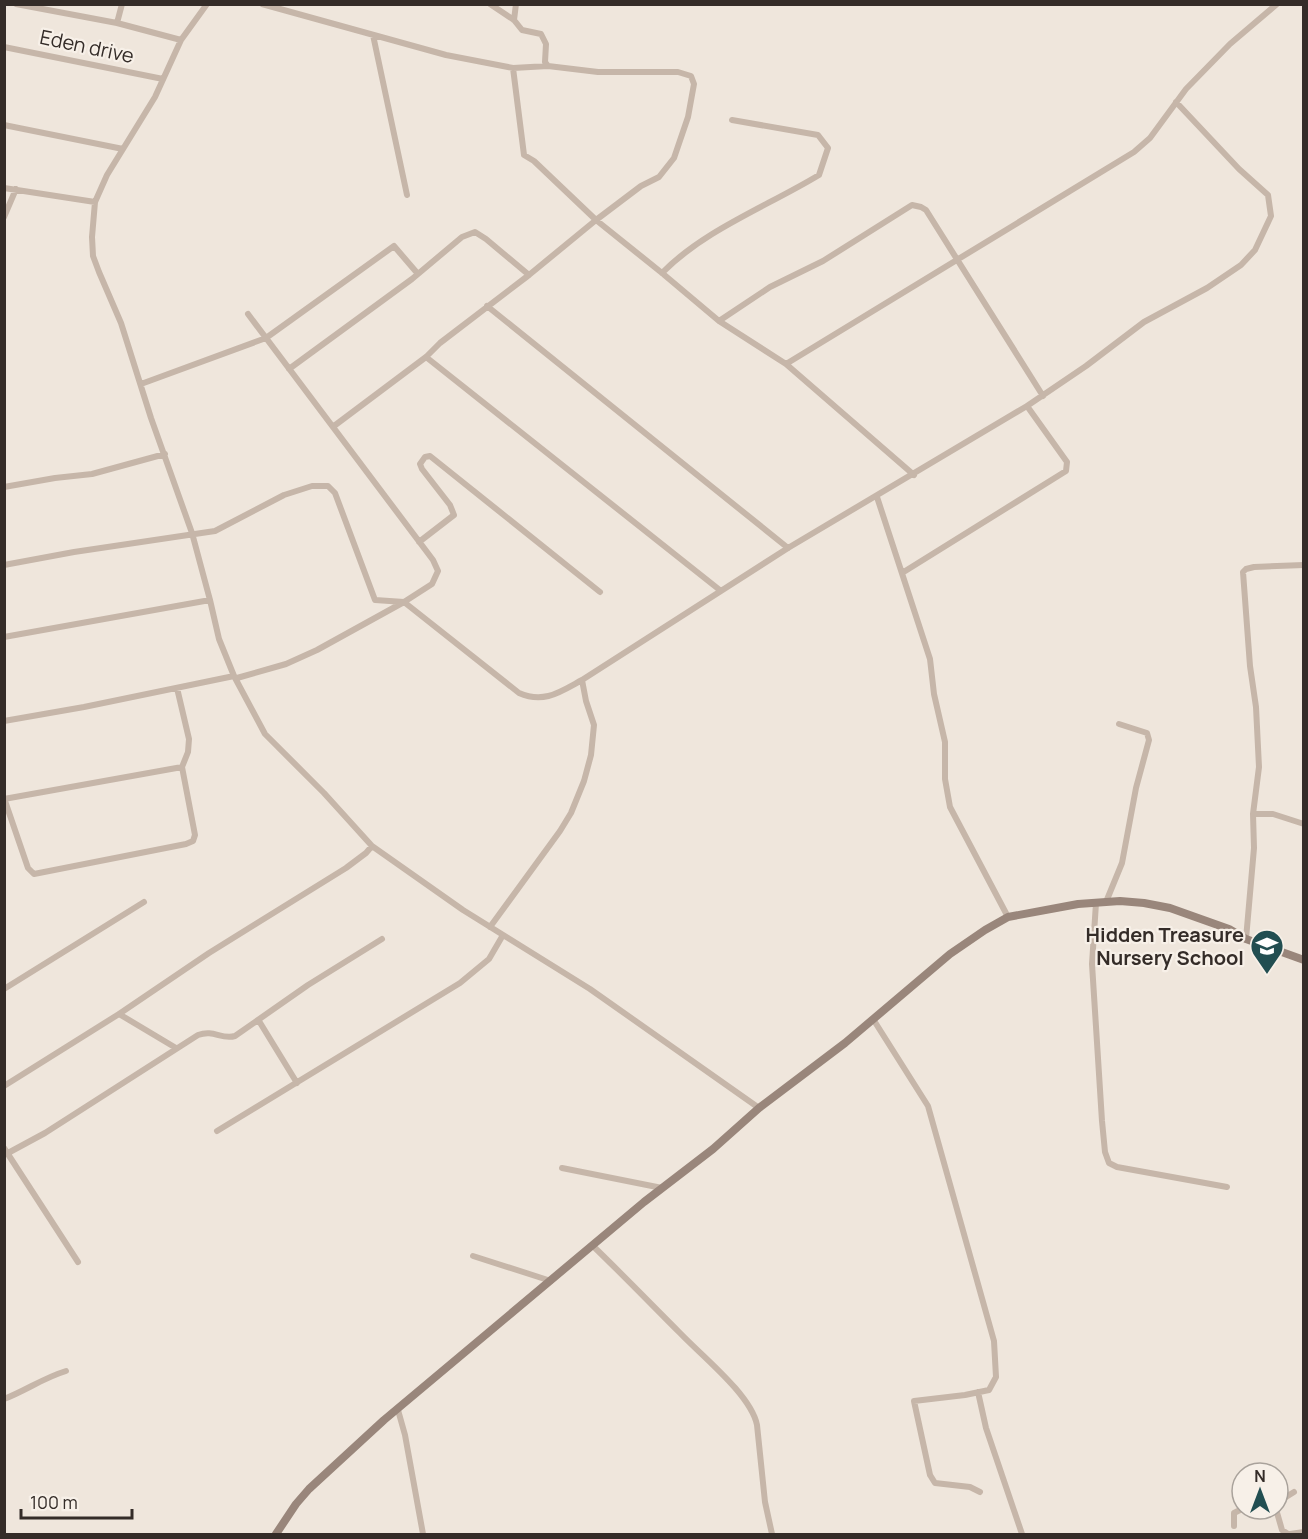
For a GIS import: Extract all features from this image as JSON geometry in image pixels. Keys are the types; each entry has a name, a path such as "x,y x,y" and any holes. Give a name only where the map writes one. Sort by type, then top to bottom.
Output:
{"street":[{"path":"16,4 117,24 181,40"},
{"path":"117,24 122,4"},
{"path":"207,4 181,40 154,97 107,175 95,202 92,237 93,256 122,323 192,533 219,639 236,677 265,734 324,793 372,846 490,927 590,989 759,1108"},
{"path":"262,4 446,55 513,68 548,66 598,72 678,72 691,76 694,84 688,117 674,158 659,177 641,186 596,220 440,343 426,357 333,426"},
{"path":"490,4 514,20 522,30 541,34 546,44 545,62 548,66"},
{"path":"514,20 516,4"},
{"path":"786,364 1134,152 1150,138 1186,89 1230,44 1277,4"},
{"path":"373,35 407,195"},
{"name":"Eden drive","path":"4,47 163,80"},
{"path":"513,68 524,155 534,161 596,220 718,321 786,364 914,475"},
{"path":"4,565 215,531 293,492 312,486 328,486 335,493 375,600 404,602 519,693 531,698 542,698 557,693 582,680 788,548 914,475 1043,396 1144,322 1207,288 1241,265 1254,250 1272,216 1268,195 1239,169 1176,102"},
{"path":"662,273 678,257 742,217 819,175 828,148 818,135 732,120"},
{"path":"4,125 123,149"},
{"path":"4,188 95,202"},
{"path":"4,217 16,189"},
{"path":"718,321 770,286 823,261 912,205 921,207 926,210 955,260 1043,396"},
{"path":"289,369 418,274 462,237 475,232 529,275"},
{"path":"141,384 266,338 394,246 418,274"},
{"path":"487,306 788,548"},
{"path":"4,721 236,677 286,664 317,650 432,584 438,571 433,560 248,314"},
{"path":"426,357 721,591"},
{"path":"902,573 1066,471 1067,462 1027,406"},
{"path":"4,487 92,474 165,454"},
{"path":"419,543 454,515 450,505 422,469 420,464 425,457 430,456 600,592"},
{"path":"877,497 930,659 934,694 945,742 945,779 950,807 1008,917"},
{"path":"1246,939 1254,848 1253,814 1259,766 1244,572 1254,567 1304,565"},
{"path":"4,637 210,600"},
{"path":"490,927 560,831 571,813 584,781 591,755 594,725 582,680"},
{"path":"177,688 189,739 188,752 182,767 195,835 193,841 43,873 30,872 5,799 182,767"},
{"path":"1107,902 1122,863 1136,788 1149,740 1147,733 1119,724"},
{"path":"1253,814 1274,814 1304,824"},
{"path":"4,1086 119,1014 209,953 346,868 372,846"},
{"path":"4,989 144,902"},
{"path":"1096,903 1092,964 1102,1121 1105,1152 1109,1163 1117,1167 1227,1187"},
{"path":"276,1534 296,1504 324,1474 398,1410 759,1108 873,1019 950,954 1008,917 1096,903 1144,903 1170,908 1230,929 1246,939 1304,960"},
{"path":"217,1131 460,983 489,959 503,935"},
{"path":"78,1262 6,1150 45,1133 203,1033 213,1032 226,1037 235,1036 382,939"},
{"path":"119,1014 176,1048"},
{"path":"873,1019 923,1096 938,1137 994,1341 996,1377 989,1390 914,1401 930,1475 935,1483 970,1487 980,1492"},
{"path":"259,1021 297,1083"},
{"path":"4,1166 13,1160"},
{"path":"562,1168 663,1188"},
{"path":"593,1246 719,1372 754,1414 765,1502 772,1534"},
{"path":"473,1256 551,1282"},
{"path":"4,1400 25,1391 45,1377 66,1371"},
{"path":"978,1392 986,1428 1022,1534"},
{"path":"398,1410 405,1435 423,1534"},
{"path":"1290,1494 1294,1492"},
{"path":"1234,1521 1234,1526"},
{"path":"1279,1521 1282,1530 1289,1534 1304,1532"}],"place":[{"name":"Hidden Treasure Nursery School","path":"1267,975"}]}
